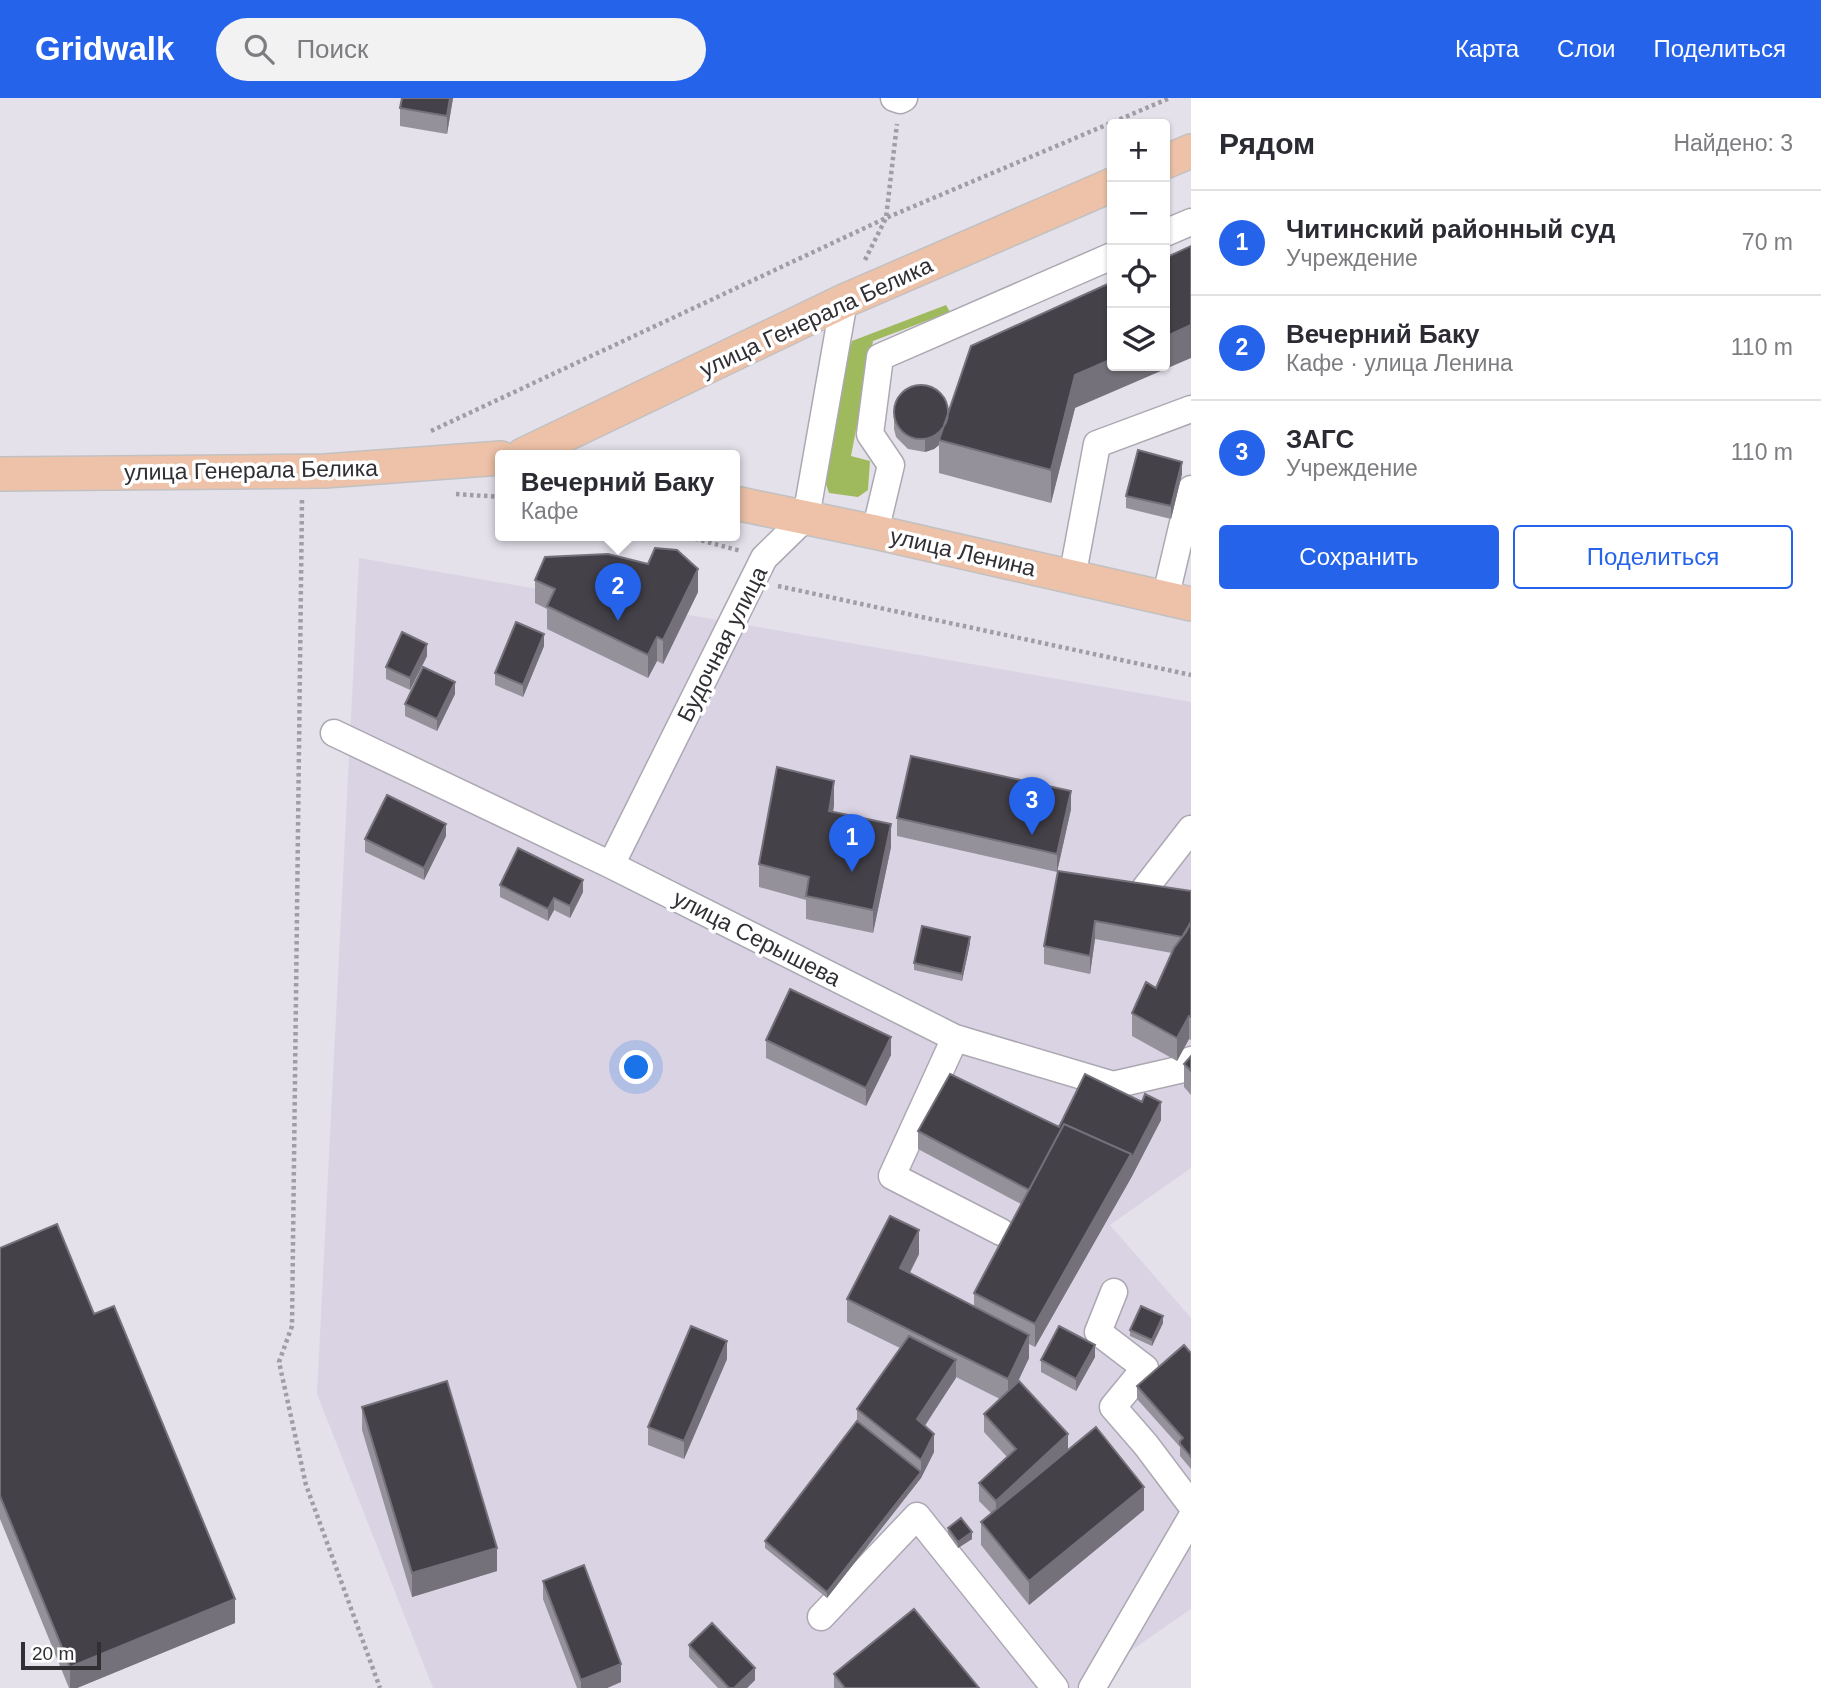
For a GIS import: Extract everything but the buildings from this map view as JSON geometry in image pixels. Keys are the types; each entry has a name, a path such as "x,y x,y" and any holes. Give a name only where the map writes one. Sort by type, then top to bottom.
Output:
{"main road":[{"path":"1170,160 1191,151"},
{"name":"улица Генерала Белика","path":"533,450 844,301 1107,187"},
{"name":"улица Генерала Белика","path":"0,474 325,471 495,458"},
{"name":"улица Ленина","path":"740,504 1178,601"}],"street":[{"path":"1170,231 1191,222"},
{"path":"875,532 891,465 870,434 880,357 1107,258"},
{"path":"806,517 844,301"},
{"path":"1072,578 1097,444 1191,409"},
{"path":"1178,601 1191,489"},
{"name":"Будочная улица","path":"611,865 758,569 806,517"},
{"name":"улица Серышева","path":"334,733 611,865 955,1038 1113,1085 1183,1069 1191,1060"},
{"path":"1143,891 1191,829"},
{"path":"955,1038 892,1176 1002,1232"},
{"path":"1114,1292 1098,1332 1144,1368 1113,1407 1146,1445 1191,1505"},
{"path":"821,1617 918,1516 1055,1688"},
{"path":"1092,1688 1191,1518"}],"path":[{"path":"431,431 886,218 1170,98"},
{"path":"886,218 899,99"},
{"path":"302,496 292,1326 279,1362 306,1485 380,1688"},
{"path":"695,541 758,569 1191,675"}],"shaded area":[{"path":"359,558 1191,702 1191,1168 1110,1225 1191,1318 1191,1609 1077,1688 433,1688 317,1394"}],"green space":[{"path":"946,305 950,312 873,341 851,456 870,461 868,490 858,497 829,493 824,478 834,403 852,341"}],"place":[{"name":"Вечерний Баку","path":"618,621"},
{"name":"ЗАГС","path":"1032,835"},
{"name":"Читинский районный суд","path":"852,872"}]}
